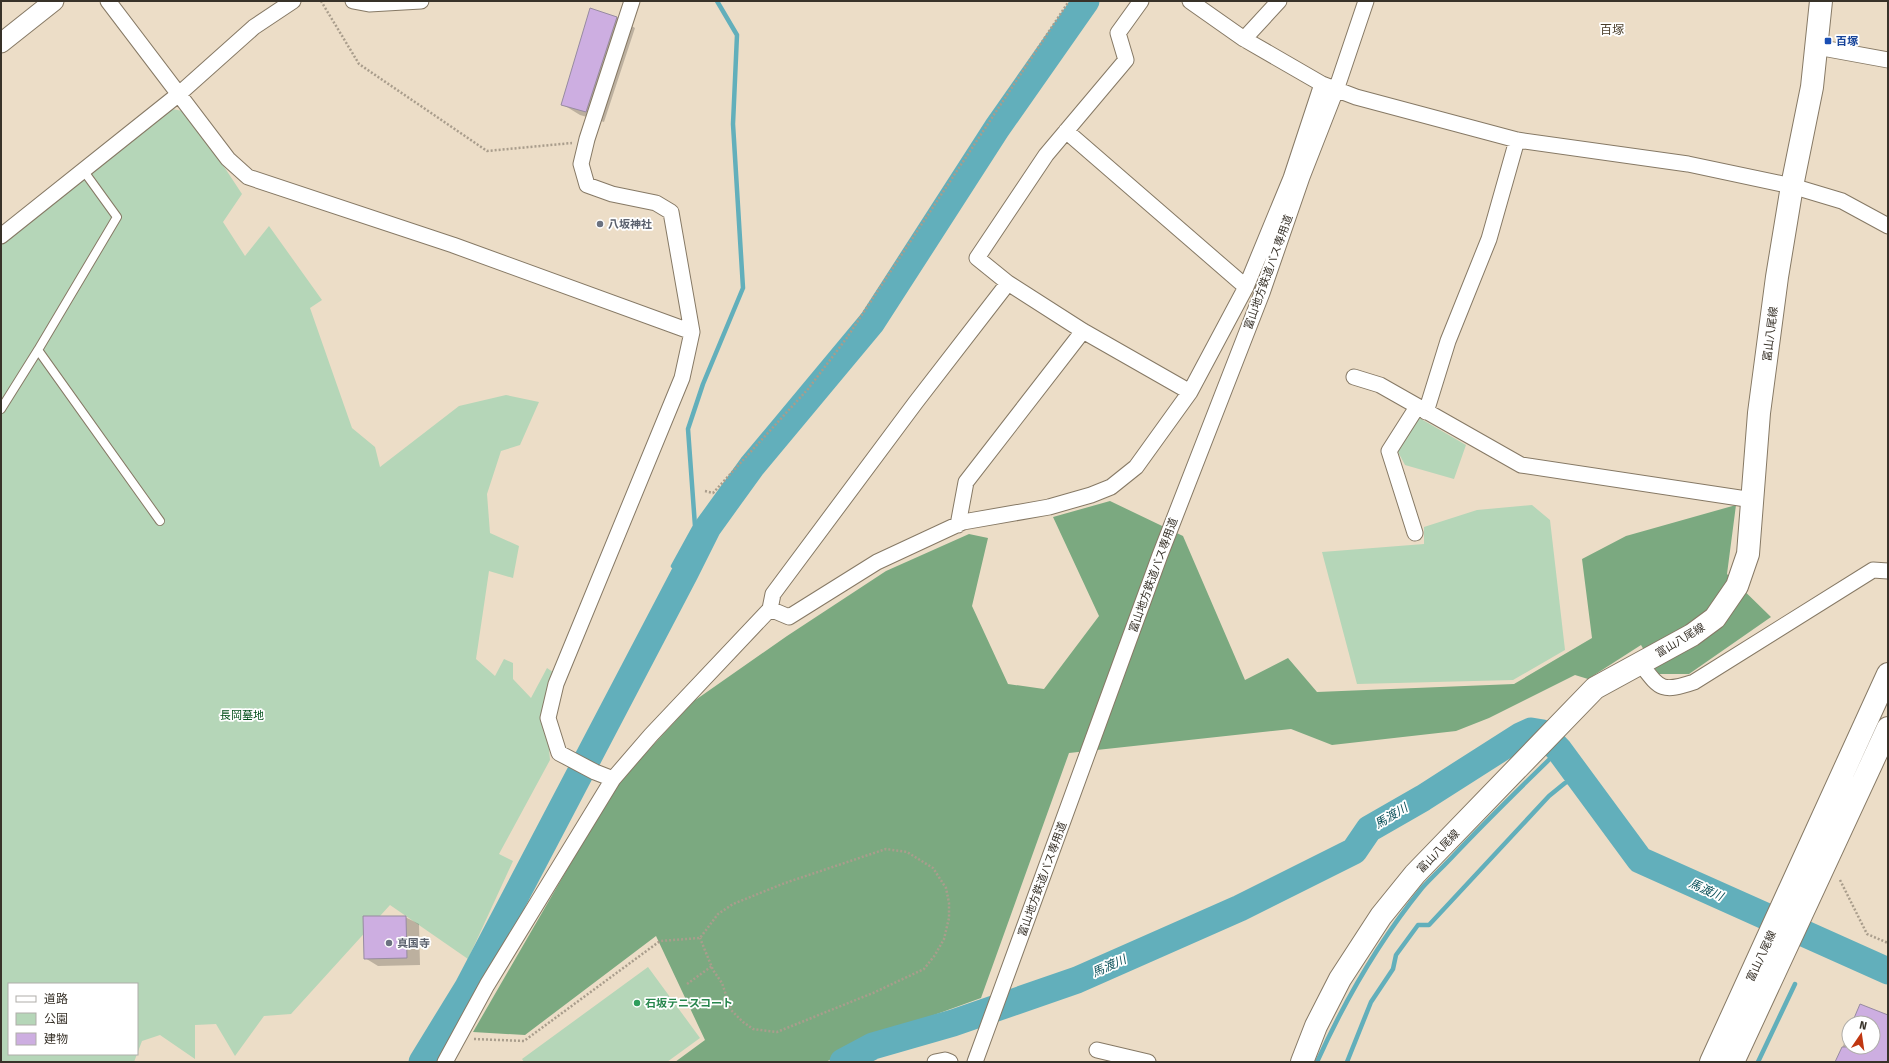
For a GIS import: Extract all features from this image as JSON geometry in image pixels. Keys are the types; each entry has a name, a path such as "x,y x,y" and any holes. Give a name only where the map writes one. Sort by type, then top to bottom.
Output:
{"main road":[{"name":"富山八尾線","path":"1302,1062 1316,1026 1340,979 1381,916 1416,874 1595,688 1692,635 1715,618 1737,586 1748,554 1759,413 1777,277 1792,186 1812,87 1821,1"},
{"name":"富山八尾線","path":"1733,1062 1774,950 1795,904 1888,674"},
{"name":"富山八尾線","path":"1795,904 1888,728"},
{"name":"富山八尾線","path":"1711,1062 1774,950"}],"street":[{"path":"1,43 54,1"},
{"path":"108,1 228,158 248,177 453,245 692,332"},
{"path":"1,236 179,94 254,28 293,1"},
{"path":"354,1 369,4 421,1"},
{"path":"613,779 595,772 559,753 548,718 556,684 682,378 692,332 671,212 656,203 612,194 587,185 581,164 586,142 632,1"},
{"path":"1141,1 1118,33 1126,60 1046,155 977,258 1008,283 1083,331 1190,392"},
{"path":"1190,1 1244,40 1322,84 1356,97 1517,140 1688,164 1792,186 1842,201 1888,226"},
{"path":"1244,40 1280,1"},
{"name":"富山地方鉄道バス専用道","path":"975,1062 1160,555 1262,293 1302,177 1336,90 1366,1"},
{"path":"1817,47 1888,60"},
{"path":"770,608 789,617 877,562 958,524 1049,506 1091,495 1111,487 1136,468 1190,392 1246,287 1291,178 1322,84"},
{"path":"1066,131 1246,287"},
{"path":"1415,533 1389,451 1422,409 1489,239 1517,140"},
{"path":"445,1062 487,986 613,779 651,735 770,608 773,594 916,402 1008,283"},
{"path":"958,524 966,482 1083,331"},
{"path":"1354,377 1380,385 1521,465 1753,500"},
{"path":"1640,663 1656,684 1673,689 1694,682 1873,570 1888,571"},
{"path":"1097,1050 1148,1062"},
{"path":"935,1062 945,1060 950,1062"}],"lane":[{"path":"1,409 38,350 117,216 83,170"},
{"path":"38,350 160,521"}],"path":[{"path":"322,1 359,64 487,151 586,142"},
{"path":"704,491 713,493 808,389 846,339 1070,1"},
{"path":"458,1039 524,1041 660,941 700,938 718,914 733,904 785,882 886,849 907,852 933,868 946,888 949,904 949,918 944,939 935,955 924,969 874,993 777,1032 753,1029 743,1022 731,1010 722,983 712,966 700,938"},
{"path":"1840,880 1866,934 1888,944"},
{"path":"687,984 712,966"}],"green space":[{"name":"長岡墓地","path":"172,109 188,112 242,194 223,222 245,256 269,226 322,300 310,308 352,428 375,447 380,467 459,406 506,395 539,402 520,445 501,451 487,494 490,533 519,546 513,578 489,571 476,659 495,676 504,659 513,663 513,679 531,698 547,668 556,674 548,738 550,760 499,854 513,861 468,959 390,905 291,1014 264,1016 235,1056 216,1024 195,1025 195,1059 160,1035 142,1041 138,1052 138,983 8,983 8,1055 137,1055 134,1062 1,1062 1,244"},
{"path":"1416,416 1466,445 1454,479 1405,465 1397,450"},
{"path":"1110,501 1183,536 1245,680 1288,658 1317,692 1514,684 1592,638 1582,559 1626,536 1736,505 1727,574 1771,617 1689,674 1658,674 1641,645 1588,679 1575,675 1489,718 1456,731 1332,745 1291,729 1069,753 981,998 865,1040 826,1062 675,1062 705,1040 656,936 525,1035 473,1032 616,785 694,701 787,636 886,571 969,534 988,538 972,606 1008,684 1044,689 1099,616 1053,517"},
{"path":"1532,505 1550,520 1565,650 1513,680 1357,684 1322,552 1424,544 1424,527 1477,510"},
{"name":"石坂テニスコート","path":"648,967 700,1038 667,1062 524,1062 522,1059"}],"building":[{"path":"590,8 617,17 586,112 561,105"},
{"path":"363,916 406,916 407,958 364,959"},
{"path":"1860,1004 1888,1015 1888,1062 1835,1062 1841,1049 1841,1055 1881,1055 1881,1015 1855,1015"}],"waterway":[{"path":"685,573 673,566 695,526 688,429 703,384 743,288 733,124 737,35 717,1"},
{"path":"422,1062 468,987 708,527 752,466 872,322 997,128 1086,1"},
{"name":"馬渡川","path":"843,1062 873,1046 953,1023 1077,980 1240,908 1354,851 1369,829 1423,798 1520,736 1531,731 1543,733 1559,750 1640,860 1888,971"},
{"path":"1317,1062 1351,994 1377,950 1406,908 1422,888 1559,750"},
{"path":"1347,1062 1371,1002 1393,969 1396,955 1418,925 1429,925 1549,796 1565,783 1579,777"},
{"path":"1758,1062 1795,984"}],"place":[{"name":"百塚","path":"1828,41"},
{"name":"八坂神社","path":"600,224"},
{"name":"真国寺","path":"389,943"},
{"name":"石坂テニスコート","path":"637,1003"}],"district":[{"name":"百塚","path":"1612,30"}]}
